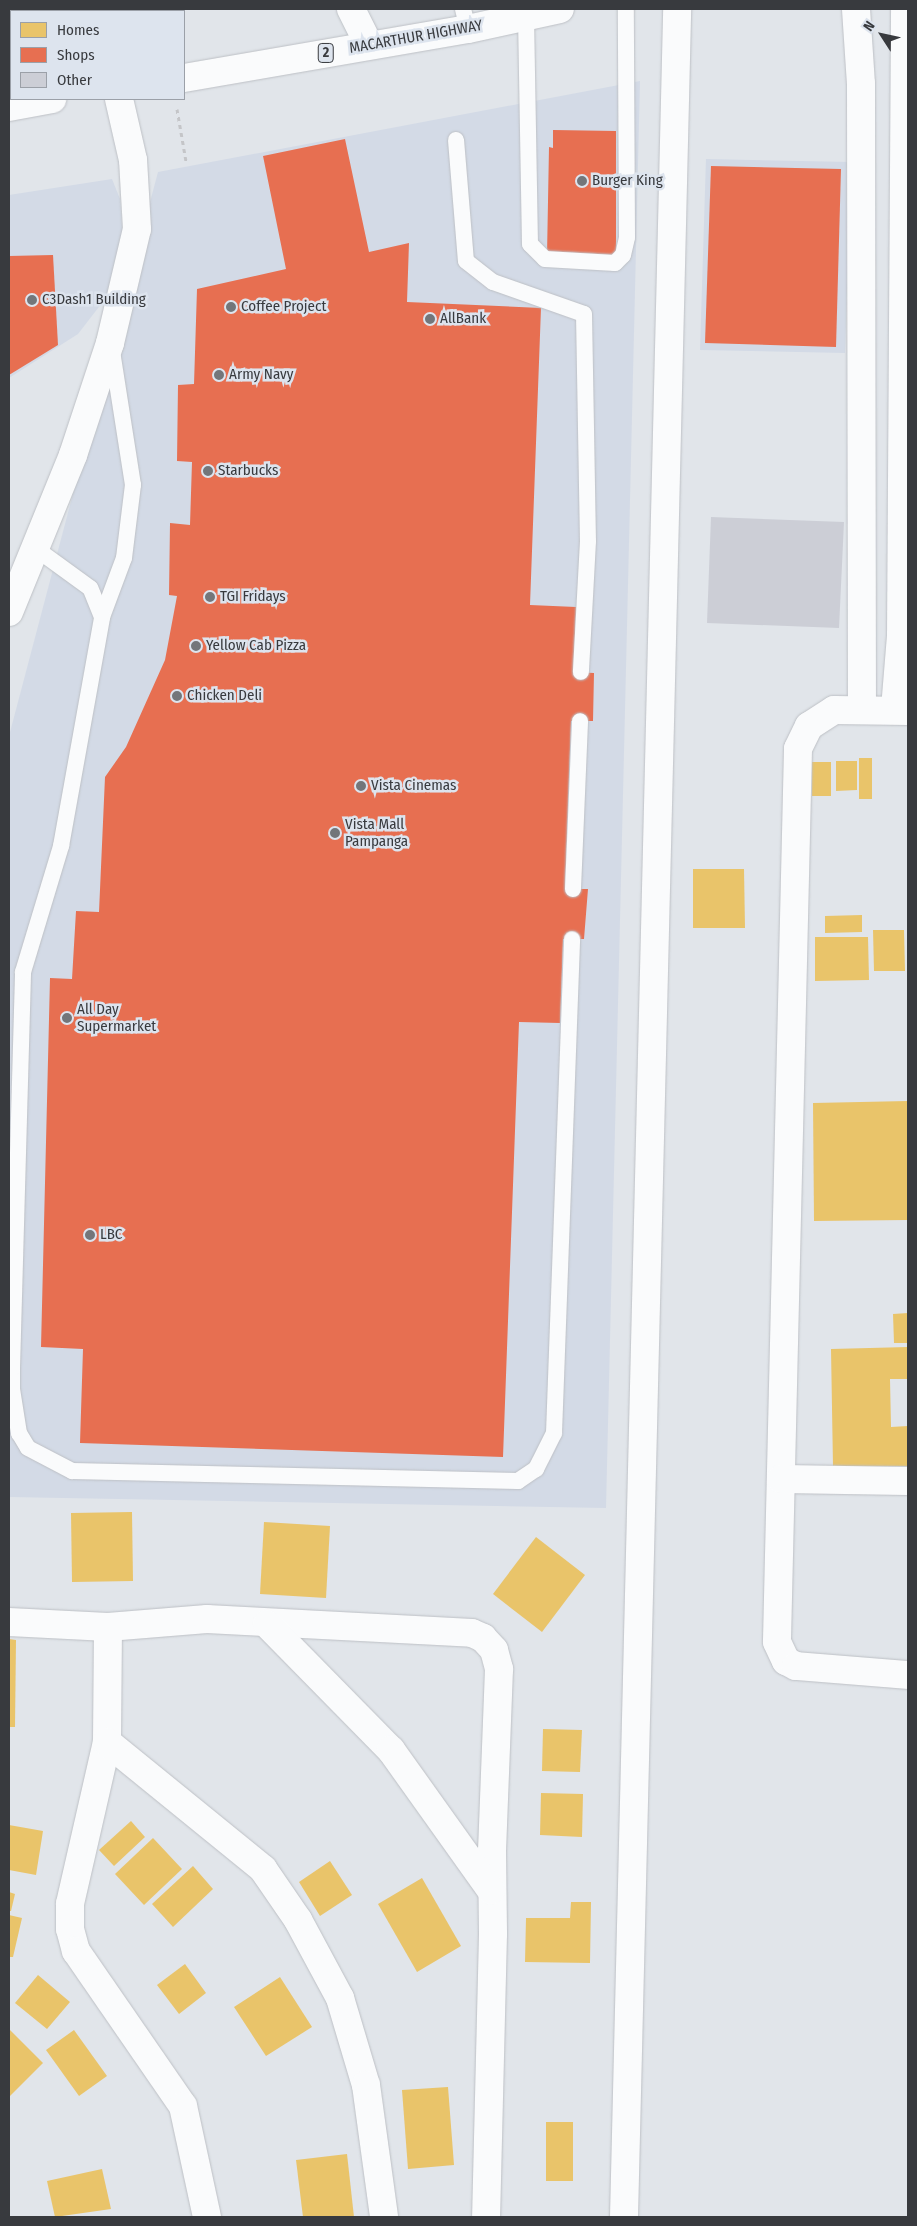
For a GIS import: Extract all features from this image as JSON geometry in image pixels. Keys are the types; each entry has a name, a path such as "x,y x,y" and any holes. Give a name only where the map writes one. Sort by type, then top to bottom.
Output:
{"main road":[{"path":"351,9 369,46"},
{"name":"MACARTHUR HIGHWAY","path":"185,78 369,46 471,18 526,16 560,9"},
{"path":"624,2217 677,9"},
{"path":"856,9 862,84 862,708"},
{"path":"905,9 902,710 862,708 834,710 809,726 798,749 777,1642 786,1661 796,1666 908,1675"},
{"path":"9,107 47,100"},
{"path":"9,612 73,455 110,343 137,229 134,160 119,100"},
{"path":"781,1479 908,1481"},
{"path":"9,1622 108,1627 207,1619 267,1624 472,1633 484,1638 494,1650 499,1669 492,1890 486,2217"},
{"path":"267,1624 391,1750 492,1890"},
{"path":"108,1627 107,1742 70,1904 70,1929 76,1952 183,2106 207,2217"},
{"path":"107,1742 263,1869 298,1920 340,1998 366,2085 384,2217"}],"lane":[{"path":"526,16 530,244 545,259 615,263 623,255 627,237 626,9"},
{"path":"456,140 466,261 493,282 584,314 588,540 581,672"},
{"path":"110,343 133,485 124,558 102,617 61,846 24,972 10,1368 19,1433 28,1448 72,1471 518,1480 536,1469 554,1433 572,939"},
{"path":"35,548 90,588 102,617"},
{"path":"573,889 580,721"}],"path":[{"path":"175,100 186,161"}],"shaded area":[{"name":"Vista Mall Pampanga","path":"640,81 606,1508 9,1497 9,736 158,172"},
{"path":"706,159 851,162 845,353 700,350"},
{"path":"112,179 120,199 123,240 112,290 78,334 9,378 9,195"}],"building: Homes":[{"path":"859,758 872,758 872,799 859,799"},
{"path":"836,761 857,761 857,790 836,791"},
{"path":"812,762 831,762 831,796 812,796"},
{"path":"693,869 744,869 745,928 693,928"},
{"path":"862,915 862,932 825,933 825,916"},
{"path":"873,930 904,930 905,971 874,971"},
{"path":"815,937 868,937 869,980 815,981"},
{"path":"908,1101 908,1220 814,1221 813,1103"},
{"path":"908,1313 908,1343 894,1343 893,1314"},
{"path":"908,1347 908,1379 890,1379 891,1427 908,1426 908,1466 833,1467 831,1349"},
{"path":"132,1512 133,1581 72,1582 71,1513"},
{"path":"264,1522 330,1526 326,1598 260,1594"},
{"path":"536,1537 585,1575 542,1632 493,1594"},
{"path":"9,1639 16,1640 15,1727 9,1727"},
{"path":"543,1729 582,1730 580,1772 542,1771"},
{"path":"541,1793 583,1794 582,1837 540,1835"},
{"path":"131,1821 145,1837 114,1866 99,1850"},
{"path":"9,1825 43,1831 36,1875 9,1870"},
{"path":"153,1838 182,1869 144,1905 115,1874"},
{"path":"330,1861 352,1895 320,1916 299,1882"},
{"path":"193,1866 213,1889 173,1927 152,1904"},
{"path":"422,1878 461,1946 417,1972 378,1904"},
{"path":"9,1892 15,1894 11,1911 9,1911"},
{"path":"571,1902 591,1902 590,1963 525,1962 526,1918 570,1918"},
{"path":"9,1915 22,1918 13,1957 9,1957"},
{"path":"185,1964 206,1993 179,2014 157,1985"},
{"path":"38,1975 70,2002 47,2029 15,2003"},
{"path":"280,1977 312,2027 266,2056 234,2007"},
{"path":"9,2029 43,2063 9,2097"},
{"path":"74,2030 107,2076 79,2096 46,2050"},
{"path":"448,2087 454,2165 408,2169 402,2090"},
{"path":"546,2122 573,2122 573,2181 546,2181"},
{"path":"347,2154 354,2217 303,2217 296,2160"},
{"path":"102,2169 111,2209 55,2217 47,2181"}],"building: Shops":[{"name":"Burger King","path":"553,130 616,131 616,256 547,255 549,147 553,148"},
{"name":"Vista Mall Pampanga","path":"345,139 369,252 409,243 407,302 541,308 530,605 576,607 574,672 594,673 593,721 571,721 565,889 588,889 584,939 563,939 560,1023 519,1022 503,1457 80,1443 83,1349 41,1347 50,978 72,979 76,911 99,912 105,777 126,747 165,660 177,596 169,595 170,523 190,525 192,462 177,461 178,385 194,384 197,289 286,269 263,156"},
{"path":"711,166 841,169 836,347 705,343"},
{"name":"C3Dash1 Building","path":"53,255 58,345 9,375 9,256"}],"building: Other":[{"path":"711,517 844,522 839,628 707,623"}],"place":[{"name":"Burger King","path":"582,181"},
{"name":"C3Dash1 Building","path":"32,300"},
{"name":"Coffee Project","path":"231,307"},
{"name":"AllBank","path":"430,319"},
{"name":"Army Navy","path":"219,375"},
{"name":"Starbucks","path":"208,471"},
{"name":"TGI Fridays","path":"210,597"},
{"name":"Yellow Cab Pizza","path":"196,646"},
{"name":"Chicken Deli","path":"177,696"},
{"name":"Vista Cinemas","path":"361,786"},
{"name":"Vista Mall Pampanga","path":"335,833"},
{"name":"All Day Supermarket","path":"67,1018"},
{"name":"LBC","path":"90,1235"}]}
